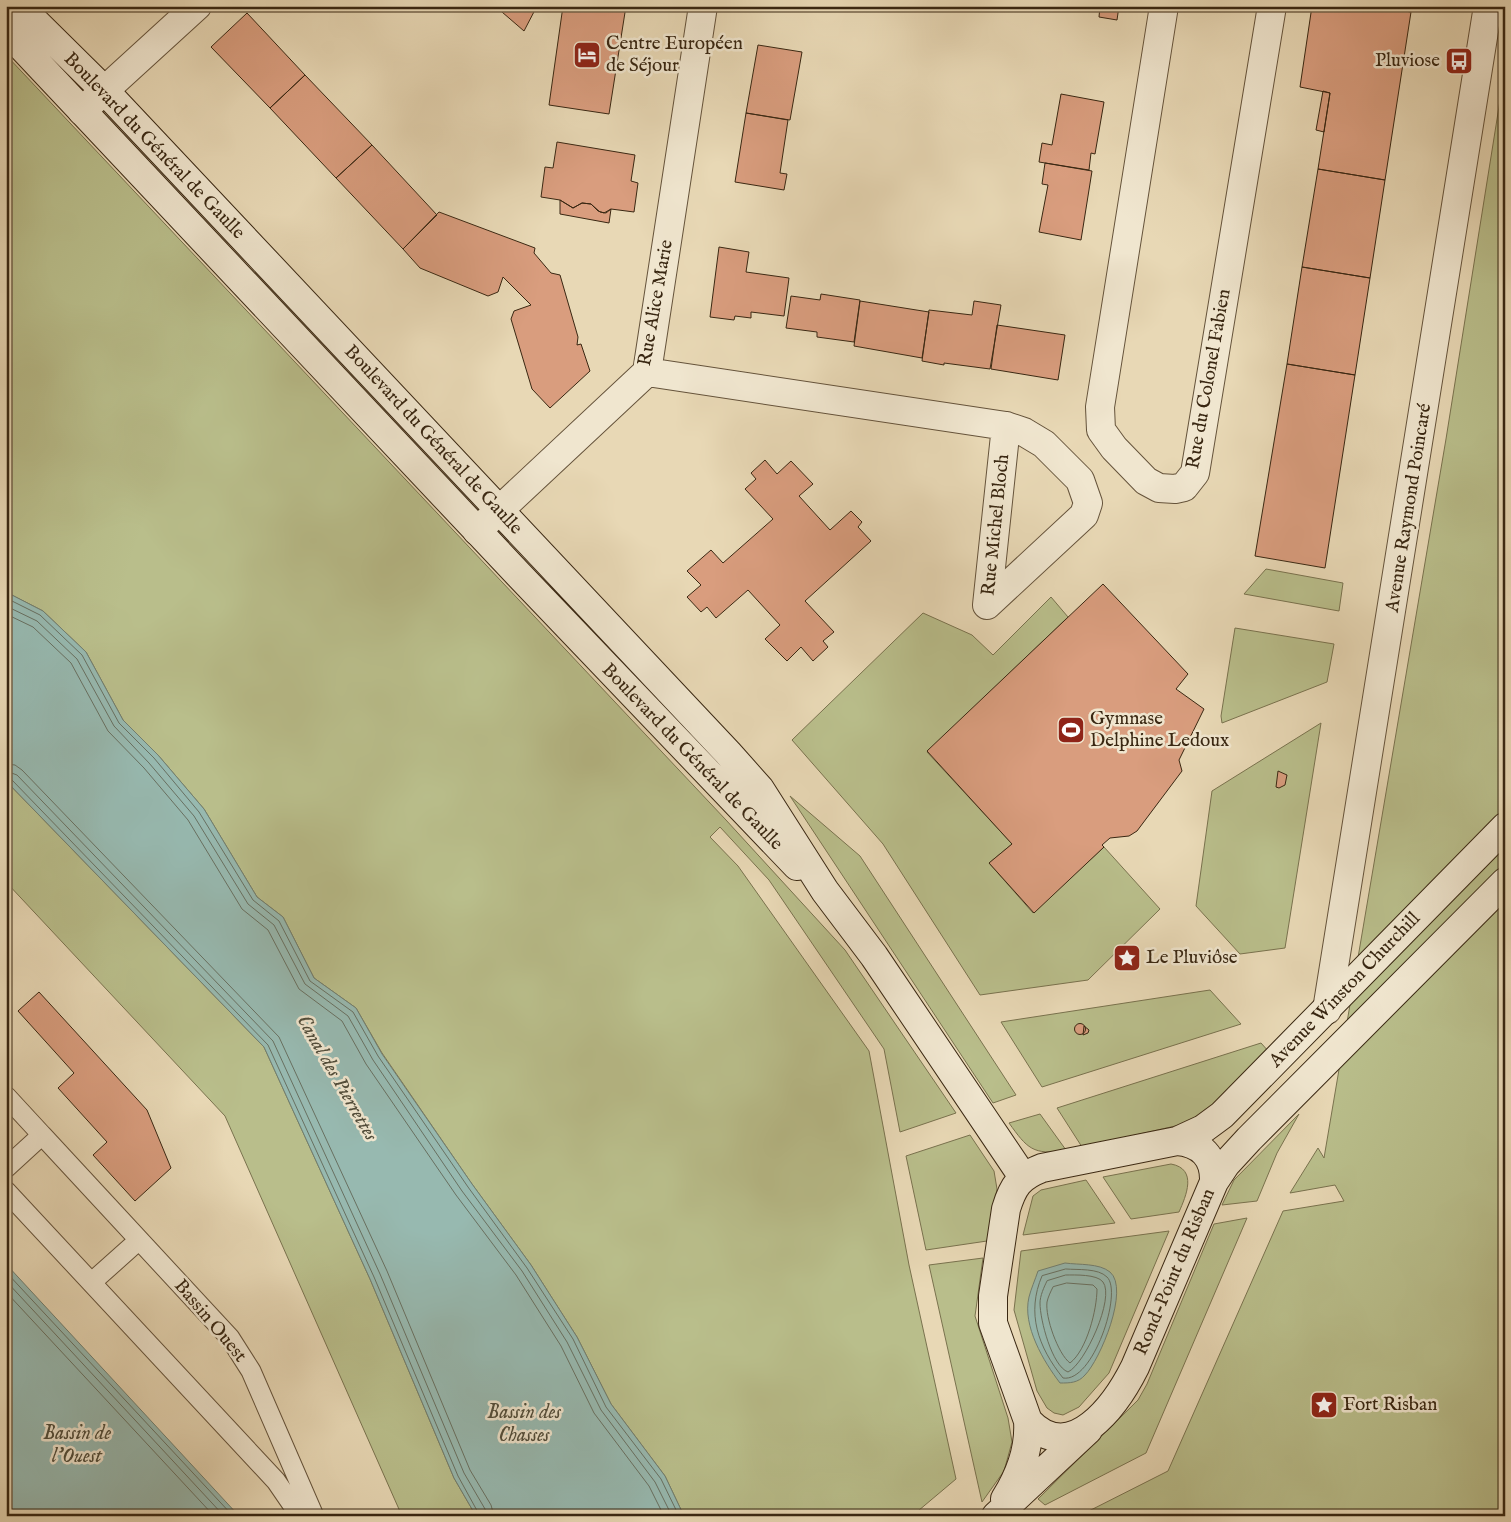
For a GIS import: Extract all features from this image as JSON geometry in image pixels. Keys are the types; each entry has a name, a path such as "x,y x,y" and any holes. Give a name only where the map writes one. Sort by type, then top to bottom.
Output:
{"street":[{"name":"Boulevard du Général de Gaulle","path":"19,6 104,90 728,753 760,790 824,891 874,956 1023,1177"},
{"path":"82,111 197,6"},
{"name":"Rue Alice Marie","path":"477,531 647,372 703,6"},
{"name":"Rue du Colonel Fabien","path":"1164,6 1100,407 1101,430 1114,448 1146,481 1158,488 1175,489 1184,487 1194,473 1272,6"},
{"name":"Avenue Raymond Poincaré","path":"1327,1010 1488,6"},
{"name":"Boulevard du Général de Gaulle","path":"6,30 477,531 763,832 824,891"},
{"name":"Rue Michel Bloch","path":"647,372 1006,426 1024,432 1044,444 1080,480 1088,503 1084,515 987,605 1006,426"},
{"name":"Avenue Winston Churchill","path":"1177,1141 1202,1129 1222,1115 1505,827"},
{"name":"Avenue Winston Churchill","path":"1214,1182 1226,1164 1249,1139 1505,882"},
{"name":"Rond-Point du Risban","path":"1023,1177 1042,1168 1177,1141 1195,1144 1203,1149 1212,1164 1214,1182 1135,1367 1119,1394 1093,1426 1073,1435 1058,1438 1040,1432 1028,1421"},
{"path":"994,1516 1022,1467 1029,1437 1028,1421 997,1336 992,1310 1006,1209 1010,1196 1023,1177"},
{"path":"994,1516 1093,1426"}],"lane":[{"path":"6,1096 42,1135 6,1168"},
{"name":"Bassin Ouest","path":"42,1135 242,1353 314,1516"},
{"path":"6,1191 276,1481 300,1516"},
{"path":"92,1282 139,1240"}],"green space":[{"path":"6,55 726,820 845,950 956,1113 900,1132 884,1049 769,880 720,827 710,837 738,866 869,1051 909,1265 956,1479 912,1516 684,1516 665,1476 611,1404 577,1337 531,1265 472,1184 382,1053 356,1008 314,978 283,917 257,897 204,809 158,755 123,720 86,652 43,611 6,592"},
{"path":"1505,69 1505,1516 1079,1516 1168,1471 1283,1211 1344,1201 1335,1185 1290,1193 1318,1148 1324,1158 1446,439"},
{"path":"1266,569 1343,583 1339,611 1244,594"},
{"path":"1051,597 1068,617 927,752 1012,844 989,863 1033,913 1104,847 1160,909 1088,980 980,995 883,844 792,740 923,613 972,635 993,655"},
{"path":"1235,628 1334,644 1327,682 1222,723 1221,716"},
{"path":"1321,723 1285,948 1240,954 1196,906 1212,791"},
{"path":"6,781 264,1047 370,1279 454,1478 476,1516 402,1516 225,1116 6,882"},
{"path":"790,796 860,856 1016,1095 993,1103"},
{"path":"1210,990 1241,1024 1042,1087 1001,1022"},
{"path":"1261,1043 1270,1053 1217,1109 1193,1122 1082,1147 1057,1108"},
{"path":"1040,1114 1066,1150 1055,1152 1038,1151 1026,1144 1009,1123"},
{"path":"1299,1114 1277,1153 1257,1201 1222,1205 1234,1180"},
{"path":"970,1135 994,1171 997,1189 987,1241 926,1250 906,1156"},
{"path":"1171,1164 1185,1171 1187,1177 1187,1191 1179,1212 1131,1219 1103,1177"},
{"path":"1086,1180 1115,1223 1023,1235 1033,1196 1041,1190"},
{"path":"1247,1218 1146,1453 1045,1505 1038,1499 1138,1400 1147,1384 1214,1224"},
{"path":"1169,1231 1109,1373 1079,1407 1063,1415 1054,1413 1047,1408 1037,1391 1014,1310 1021,1251"},
{"path":"983,1258 975,1316 1008,1418 1012,1442 1004,1471 982,1502 929,1265"}],"water":[{"name":"Bassin des Chasses","path":"6,592 43,611 86,652 123,720 158,755 204,809 257,897 283,917 314,978 356,1008 382,1054 531,1265 577,1337 611,1404 665,1476 684,1516 476,1516 454,1478 370,1279 264,1047 6,781"},
{"path":"1065,1263 1105,1269 1110,1272 1115,1281 1117,1293 1111,1324 1091,1367 1080,1380 1060,1383 1047,1365 1036,1343 1029,1320 1028,1308 1030,1294 1038,1271"},
{"name":"Bassin de l'Ouest","path":"6,1264 239,1516 6,1516"}],"building":[{"path":"495,6 537,6 524,31"},
{"name":"Centre Européen de Séjour","path":"563,6 626,6 609,114 549,105"},
{"path":"1100,6 1119,6 1117,20 1099,17"},
{"path":"1312,6 1376,6 1411,12 1385,180 1318,169 1330,93 1300,87"},
{"path":"1376,6 1412,6 1411,12"},
{"path":"247,13 305,75 270,108 211,47"},
{"path":"758,45 802,52 790,120 746,113"},
{"path":"305,75 372,145 336,178 270,108"},
{"path":"1323,91 1330,93 1324,132 1316,130"},
{"path":"1061,94 1104,102 1095,154 1091,153 1089,170 1039,162 1042,143 1052,145"},
{"path":"746,113 788,120 780,173 787,174 784,190 735,182"},
{"path":"557,142 635,155 631,181 638,183 634,212 611,209 604,213 598,211 591,204 582,203 573,208 560,200 541,197 545,167 553,168"},
{"path":"372,145 437,215 403,249 336,178"},
{"path":"1045,163 1092,171 1081,240 1039,232 1048,185 1042,184"},
{"path":"1318,169 1385,180 1370,278 1302,267"},
{"path":"560,200 573,208 582,203 591,204 600,212 606,213 611,209 609,223 560,214"},
{"path":"439,212 535,248 534,253 551,273 560,275 578,337 577,345 581,344 590,371 550,408 532,389 511,319 514,311 531,305 503,277 498,292 488,296 420,268 403,249"},
{"path":"719,247 749,252 746,272 789,278 784,316 751,312 751,318 735,316 734,320 710,317"},
{"path":"1302,267 1370,278 1355,375 1287,364"},
{"path":"821,294 860,300 854,342 817,337 817,332 786,328 791,296 820,300"},
{"path":"860,301 929,312 922,358 854,346"},
{"path":"974,301 1001,305 990,369 922,361 929,310 972,315"},
{"path":"997,325 1065,335 1058,380 991,369"},
{"path":"1287,364 1355,375 1325,568 1255,556"},
{"path":"765,460 777,474 791,461 813,484 799,496 830,530 851,511 862,522 858,527 871,541 805,601 834,632 823,641 828,647 813,661 801,647 787,661 765,639 780,625 748,590 716,618 707,607 701,612 687,597 701,585 687,571 711,550 723,563 773,519 745,489 756,479 751,473"},
{"name":"Gymnase Delphine Ledoux","path":"1103,584 1188,674 1176,689 1204,709 1179,760 1182,771 1137,831 1129,836 1110,838 1102,845 1104,847 1034,913 989,863 1012,844 927,751"},
{"path":"1278,771 1287,775 1285,785 1279,788 1276,787"},
{"path":"39,992 147,1110 171,1168 135,1201 93,1155 107,1142 58,1088 74,1073 18,1011"},
{"path":"1078,1024 1082,1024 1085,1029 1084,1033 1078,1034 1075,1031 1075,1027"},
{"path":"1084,1026 1089,1030 1088,1033 1083,1035"}],"place":[{"name":"Centre Européen de Séjour","path":"587,55"},
{"name":"Pluviose","path":"1459,61"},
{"name":"Gymnase Delphine Ledoux","path":"1071,730"},
{"name":"Le Pluviôse","path":"1127,958"},
{"name":"Fort Risban","path":"1324,1405"}],"water label":[{"name":"Canal des Pierrettes","path":"337,1078"}]}
